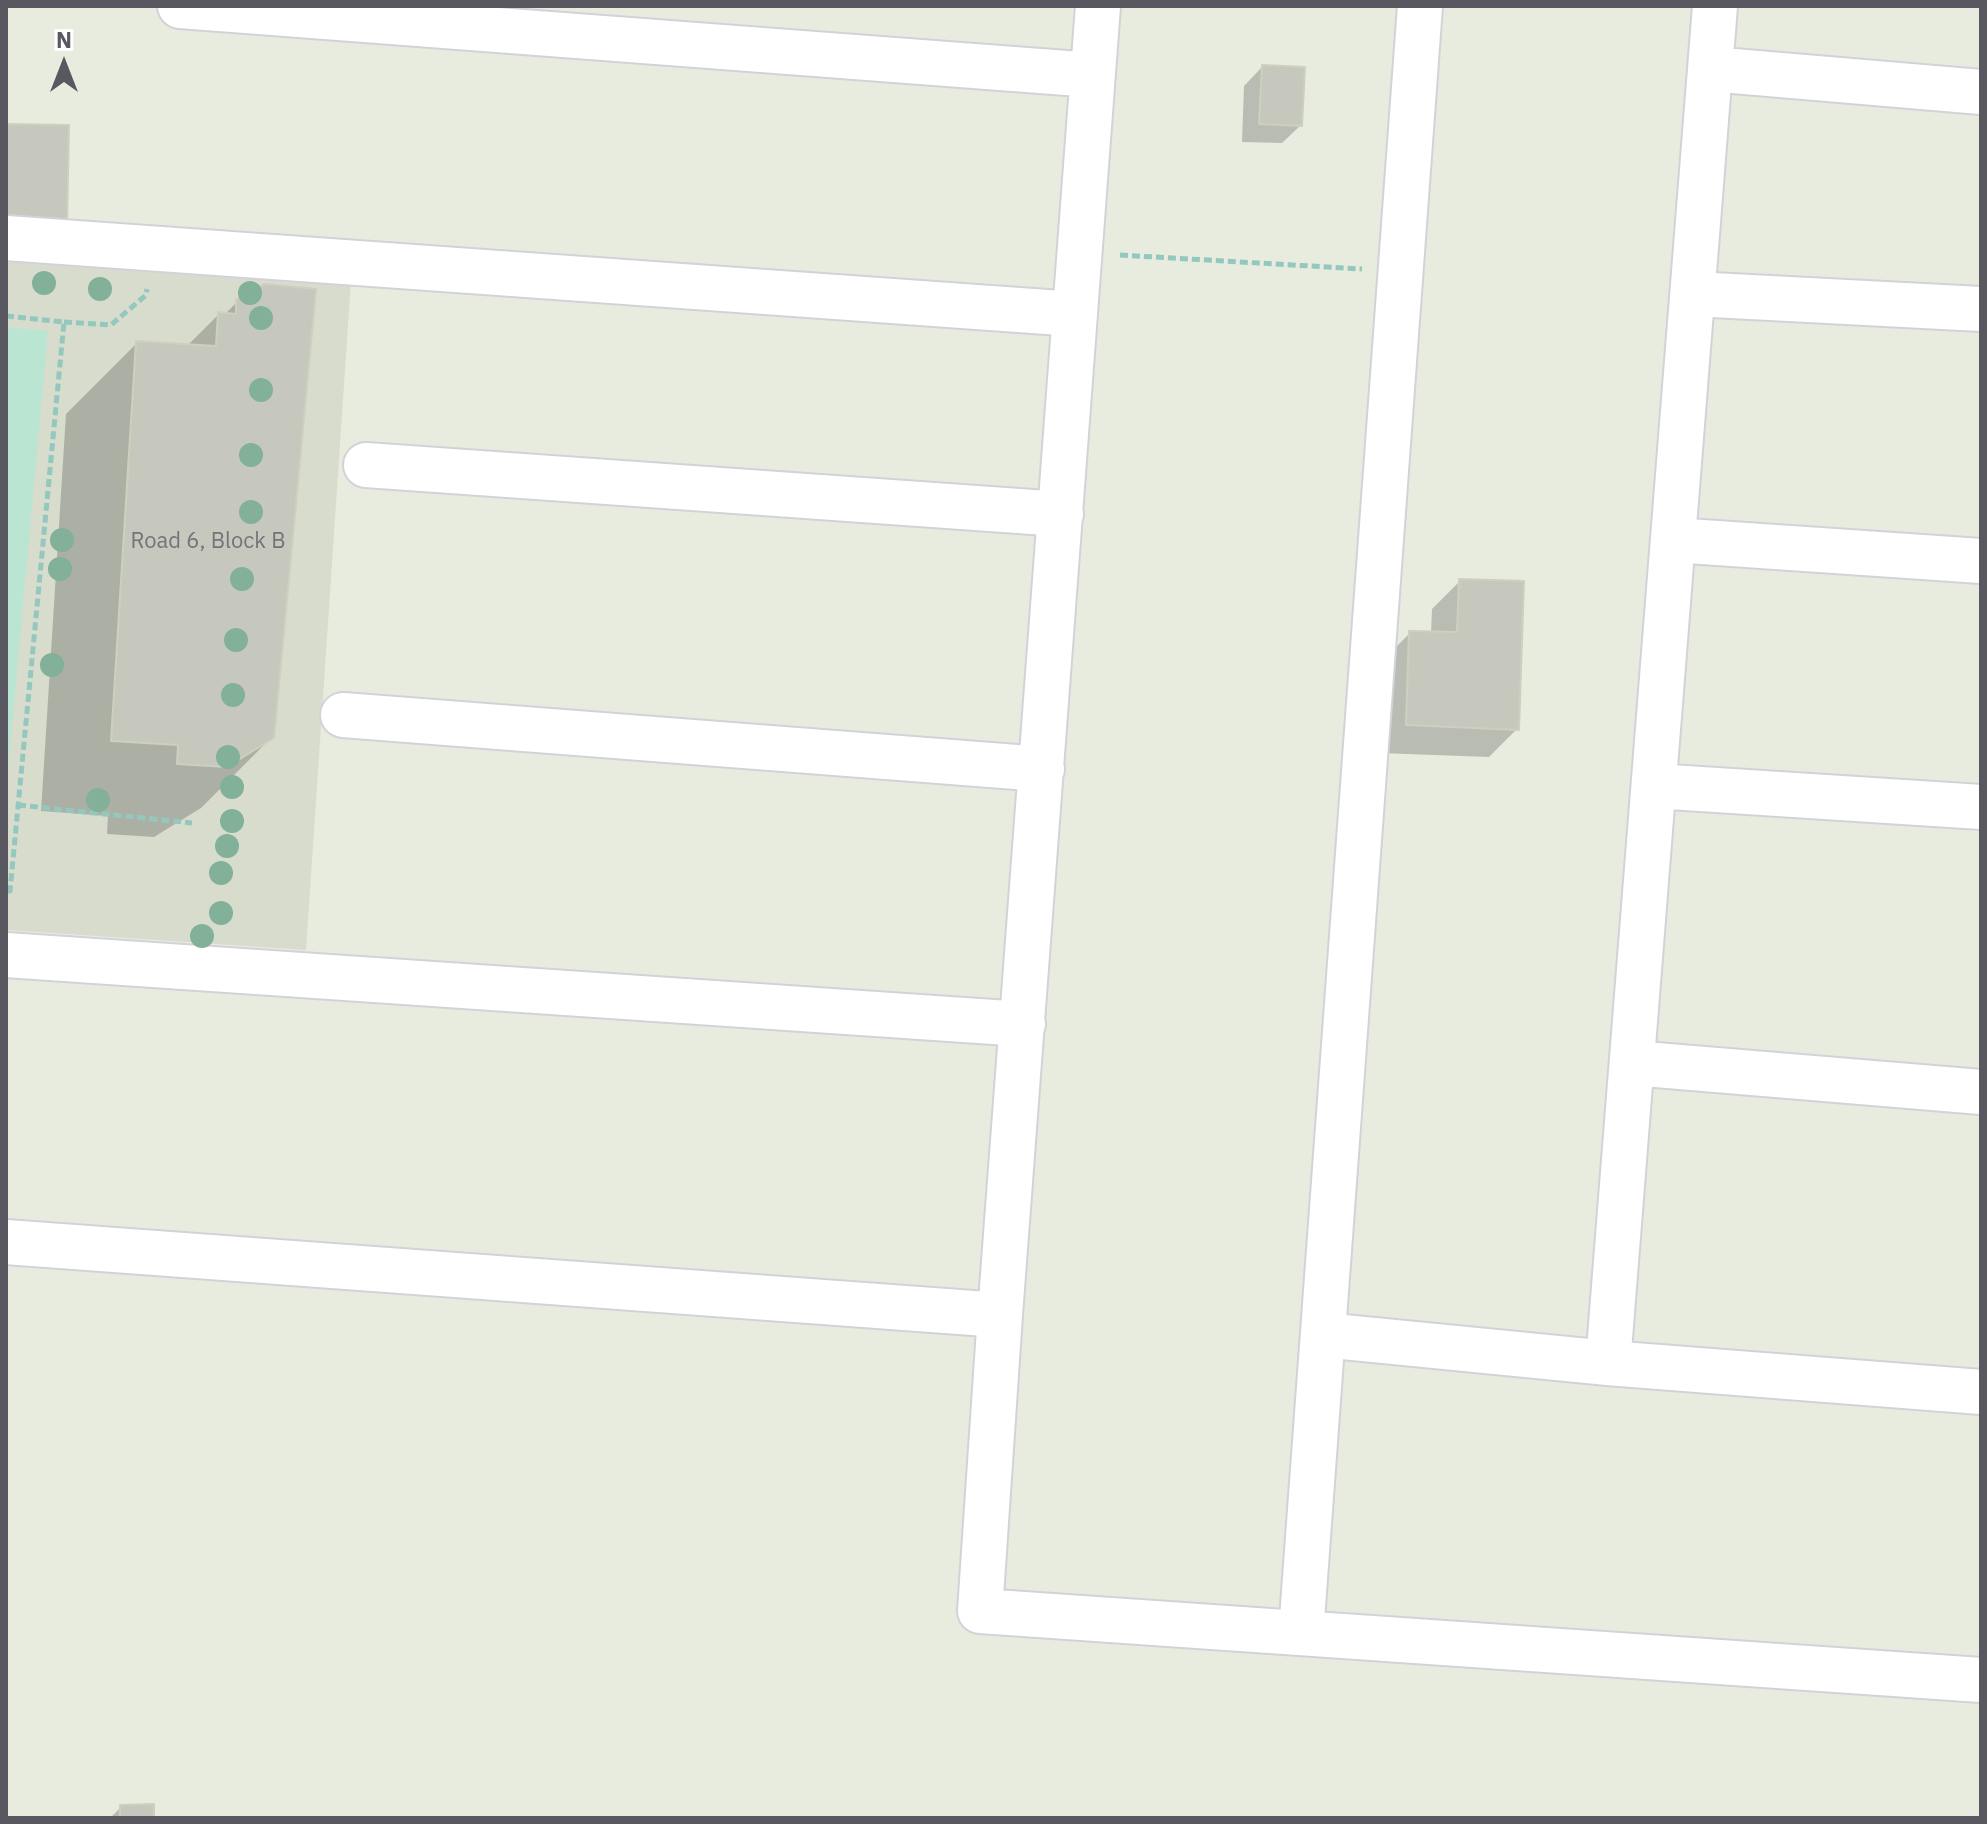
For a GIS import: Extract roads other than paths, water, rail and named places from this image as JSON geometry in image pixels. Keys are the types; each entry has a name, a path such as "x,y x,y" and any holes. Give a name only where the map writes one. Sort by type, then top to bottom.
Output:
{"street":[{"path":"180,6 1093,75"},
{"path":"1098,6 980,1611 1981,1680"},
{"path":"1301,1633 1420,6"},
{"path":"1608,1363 1715,6"},
{"path":"1710,69 1981,92"},
{"path":"6,238 1075,314"},
{"path":"1693,294 1981,309"},
{"path":"366,465 1061,514"},
{"path":"1673,540 1981,561"},
{"path":"343,715 1042,769"},
{"path":"1654,786 1981,807"},
{"path":"6,955 1023,1024"},
{"path":"1632,1063 1981,1092"},
{"path":"6,1242 1000,1315"},
{"path":"1323,1335 1608,1363 1981,1392"}]}
